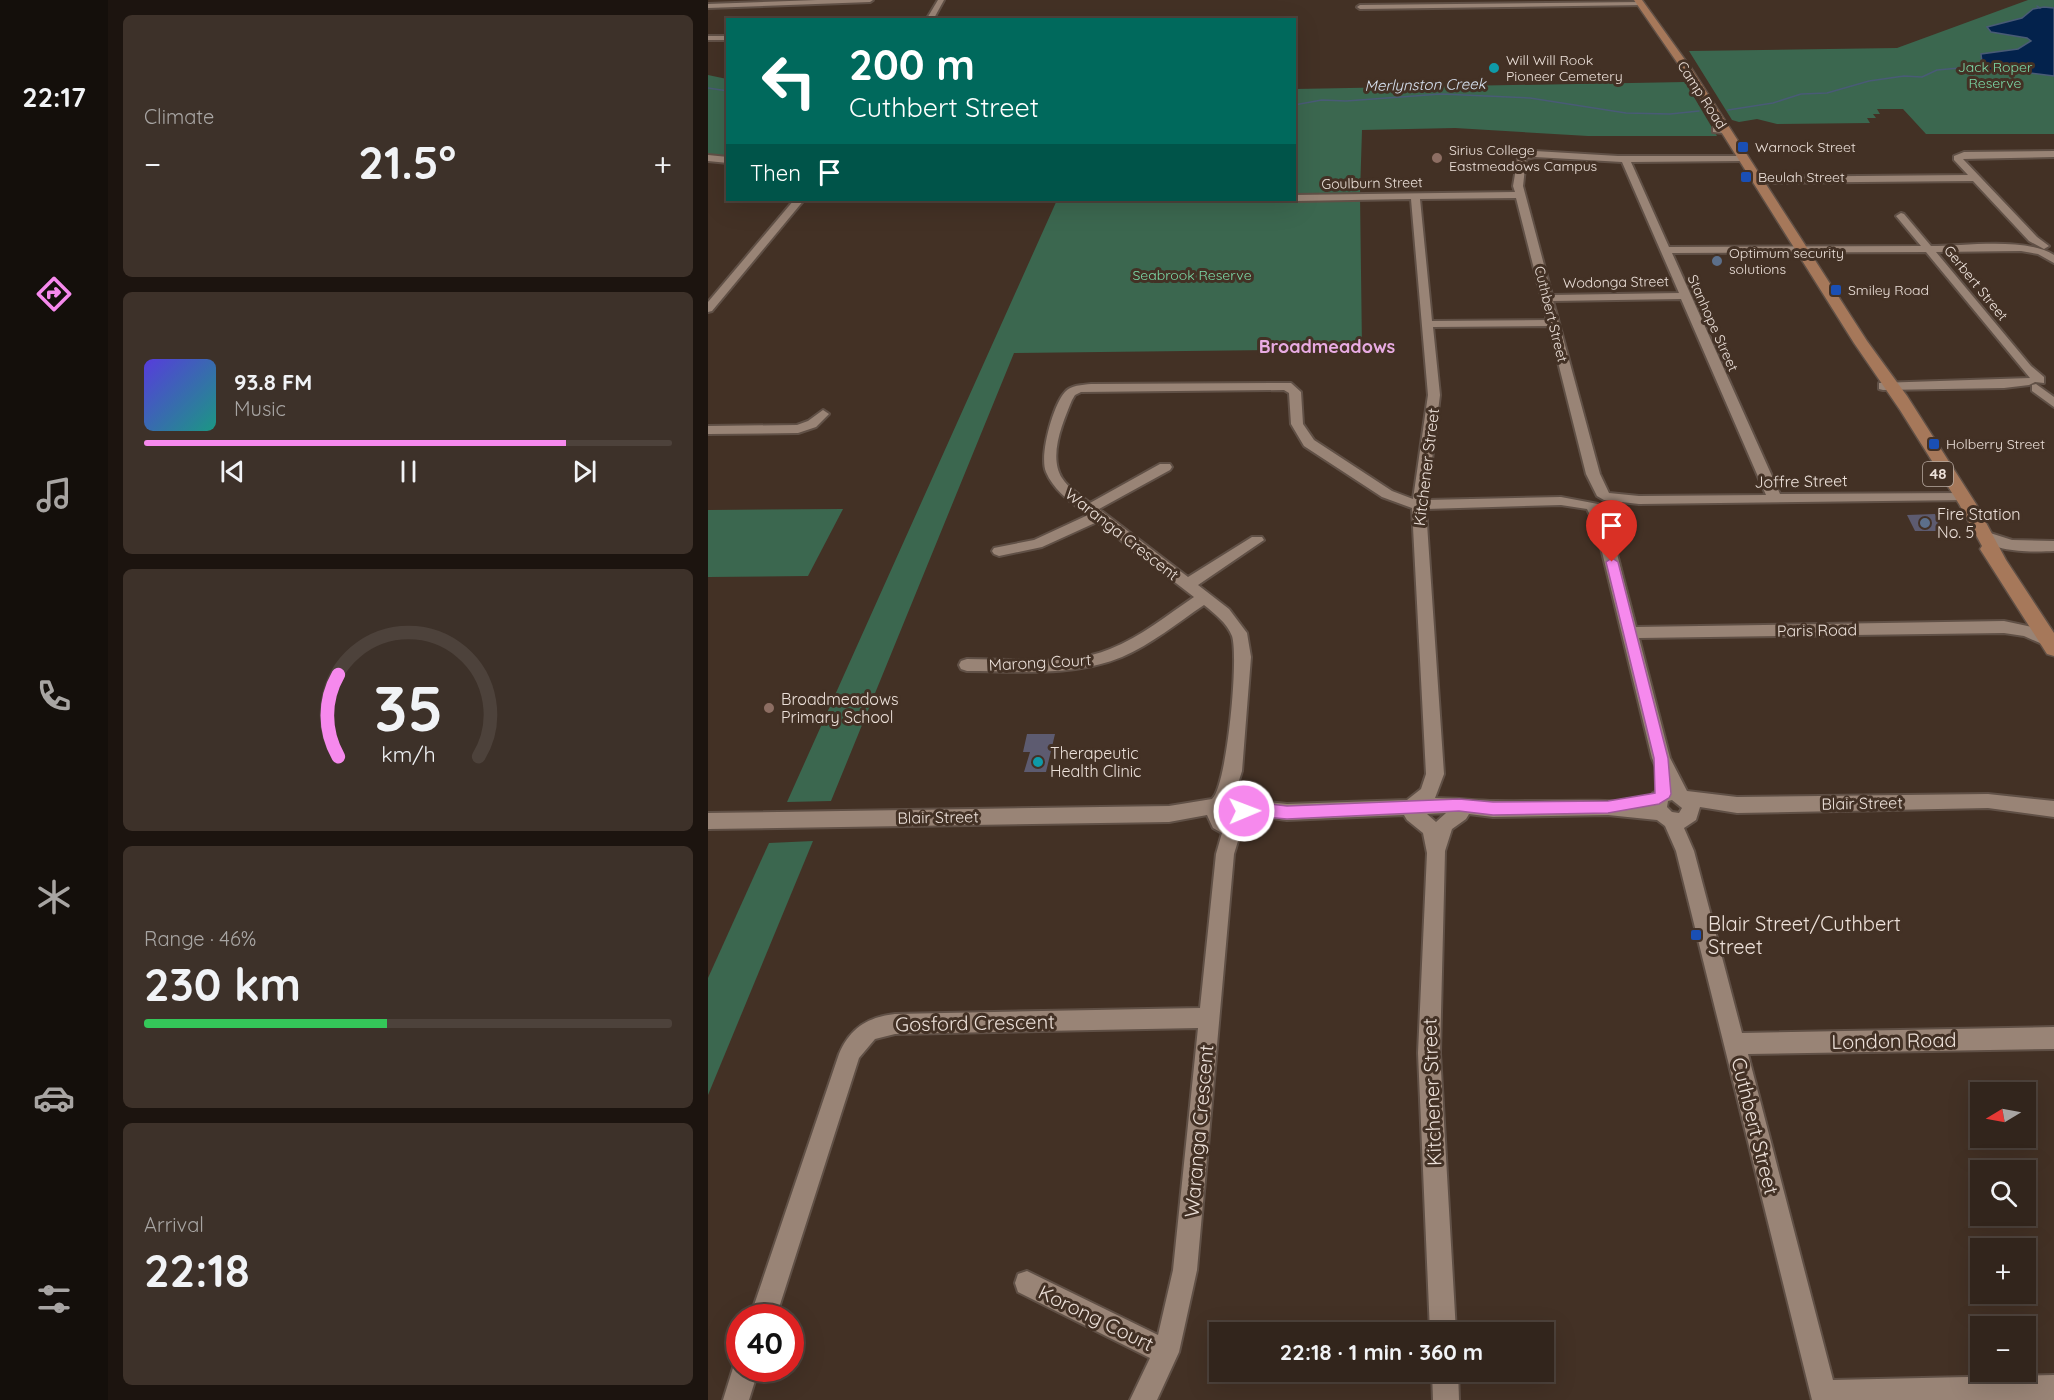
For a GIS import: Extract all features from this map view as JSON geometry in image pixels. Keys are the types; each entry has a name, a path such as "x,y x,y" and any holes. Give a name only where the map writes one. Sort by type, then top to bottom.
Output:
{"main road":[{"name":"Camp Road","path":"1640,2 1720,130 1743,158 1861,344 1870,366 1888,386 2051,645"},
{"name":"Camp Road","path":"1958,497 1987,537 1997,559"}],"street":[{"path":"710,6 870,0"},
{"path":"930,18 941,0"},
{"path":"1588,5 1627,0"},
{"path":"1360,7 1588,5 1640,2"},
{"path":"708,38 726,38"},
{"path":"2045,249 1956,160 1958,156 1970,155 2054,154"},
{"name":"Cuthbert Street","path":"1624,159 1526,155 1521,159 1518,179 1593,474 1603,527 1629,633 1824,1397"},
{"path":"708,158 726,160"},
{"path":"1624,159 1743,158"},
{"name":"Stanhope Street","path":"1624,159 1775,499"},
{"path":"1757,180 1974,178"},
{"name":"Goulburn Street","path":"1296,198 1521,195"},
{"name":"Kitchener Street","path":"1415,196 1434,395 1418,525 1435,774"},
{"path":"708,309 798,201"},
{"name":"Gerbert Street","path":"1901,216 2042,385"},
{"path":"1664,250 2045,249"},
{"name":"Wodonga Street","path":"1547,298 1685,296"},
{"path":"1427,324 1554,323"},
{"name":"Waranga Crescent","path":"1143,1400 1166,1352 1185,1270 1243,671 1242,640 1230,619 1205,597 1060,486 1051,473 1049,464 1052,442 1068,395 1084,388 1282,385 1290,387 1295,392 1295,418 1304,437 1324,454 1394,497 1420,501"},
{"path":"1888,386 2042,385"},
{"path":"708,430 798,429 812,424 823,414"},
{"path":"999,551 1045,542 1165,467"},
{"name":"Joffre Street","path":"1420,501 1447,503 1958,497"},
{"path":"1987,537 2003,544 2021,547"},
{"path":"1188,584 1257,540"},
{"path":"1997,559 2007,550 2021,547 2054,546"},
{"name":"Marong Court","path":"967,665 1073,663 1107,657 1139,640 1205,597"},
{"name":"Paris Road","path":"2004,627 2022,623 2031,613"},
{"name":"Paris Road","path":"1629,633 2004,627 2027,631 2051,645"},
{"path":"1435,774 1445,797 1459,809 1444,824 1436,853"},
{"path":"1435,774 1429,793 1412,811 1428,823 1434,835 1436,853"},
{"name":"Blair Street","path":"708,820 2053,800"},
{"name":"Kitchener Street","path":"1436,853 1429,1053 1442,1322"},
{"name":"Gosford Crescent","path":"767,1304 850,1054 855,1043 868,1030 895,1024 1209,1018"},
{"name":"London Road","path":"1734,1044 2054,1038"},
{"name":"Korong Court","path":"1027,1283 1166,1352"},
{"path":"736,1400 742,1382"},
{"path":"1445,1382 1446,1400"},
{"path":"1824,1397 2054,1388"}],"green space":[{"name":"Jack Roper Reserve","path":"2028,0 2054,0 2054,134 1926,134 1903,109 1877,109 1880,114 1873,114 1876,118 1867,118 1870,123 1777,124 1757,119 1739,122 1732,120 1689,51 1897,48"},
{"path":"708,75 726,79 726,156 708,154"},
{"name":"Seabrook Reserve","path":"1685,82 1717,136 1588,136 1455,128 1362,130 1360,194 1362,349 1014,353 831,801 787,802 1057,201 1296,201 1296,89"},
{"path":"843,509 808,576 708,577 708,510"},
{"path":"813,841 708,1095 708,978 769,843"}],"water":[{"path":"2054,8 2054,76 2007,70 1981,72 1968,67 1987,65 1982,62 1981,54 2018,49 2031,41 2027,38 1991,32 1987,27 2022,18 2033,9"}],"building":[{"name":"Fire Station No. 5","path":"1935,514 1944,531 1915,531 1907,515"},
{"name":"Therapeutic Health Clinic","path":"1027,734 1055,734 1046,772 1024,772 1030,752 1023,752"}],"waterway":[{"name":"Merlynston Creek","path":"1728,110 1773,103 1801,94 1827,93 1869,81 1904,76 1922,77 1937,70 1971,67"},
{"name":"Merlynston Creek","path":"708,88 726,91"},
{"name":"Merlynston Creek","path":"1296,105 1322,100 1346,101 1441,94 1530,98 1626,113 1670,114 1699,111"}],"place":[{"name":"Will Will Rook Pioneer Cemetery","path":"1494,68"},
{"name":"Warnock Street","path":"1743,147"},
{"name":"Sirius College Eastmeadows Campus","path":"1437,158"},
{"name":"Beulah Street","path":"1746,177"},
{"name":"Optimum security solutions","path":"1717,261"},
{"name":"Smiley Road","path":"1836,290"},
{"name":"Holberry Street","path":"1934,444"},
{"name":"Fire Station No. 5","path":"1925,523"},
{"name":"Broadmeadows Primary School","path":"769,708"},
{"name":"Therapeutic Health Clinic","path":"1038,762"},
{"name":"Blair Street/Cuthbert Street","path":"1696,935"}],"district":[{"name":"Broadmeadows","path":"1327,347"}],"route":[{"path":"1244,811 1243,807 1287,812 1459,805 1493,808 1608,807 1659,798 1664,794 1661,758 1612,562"}]}
